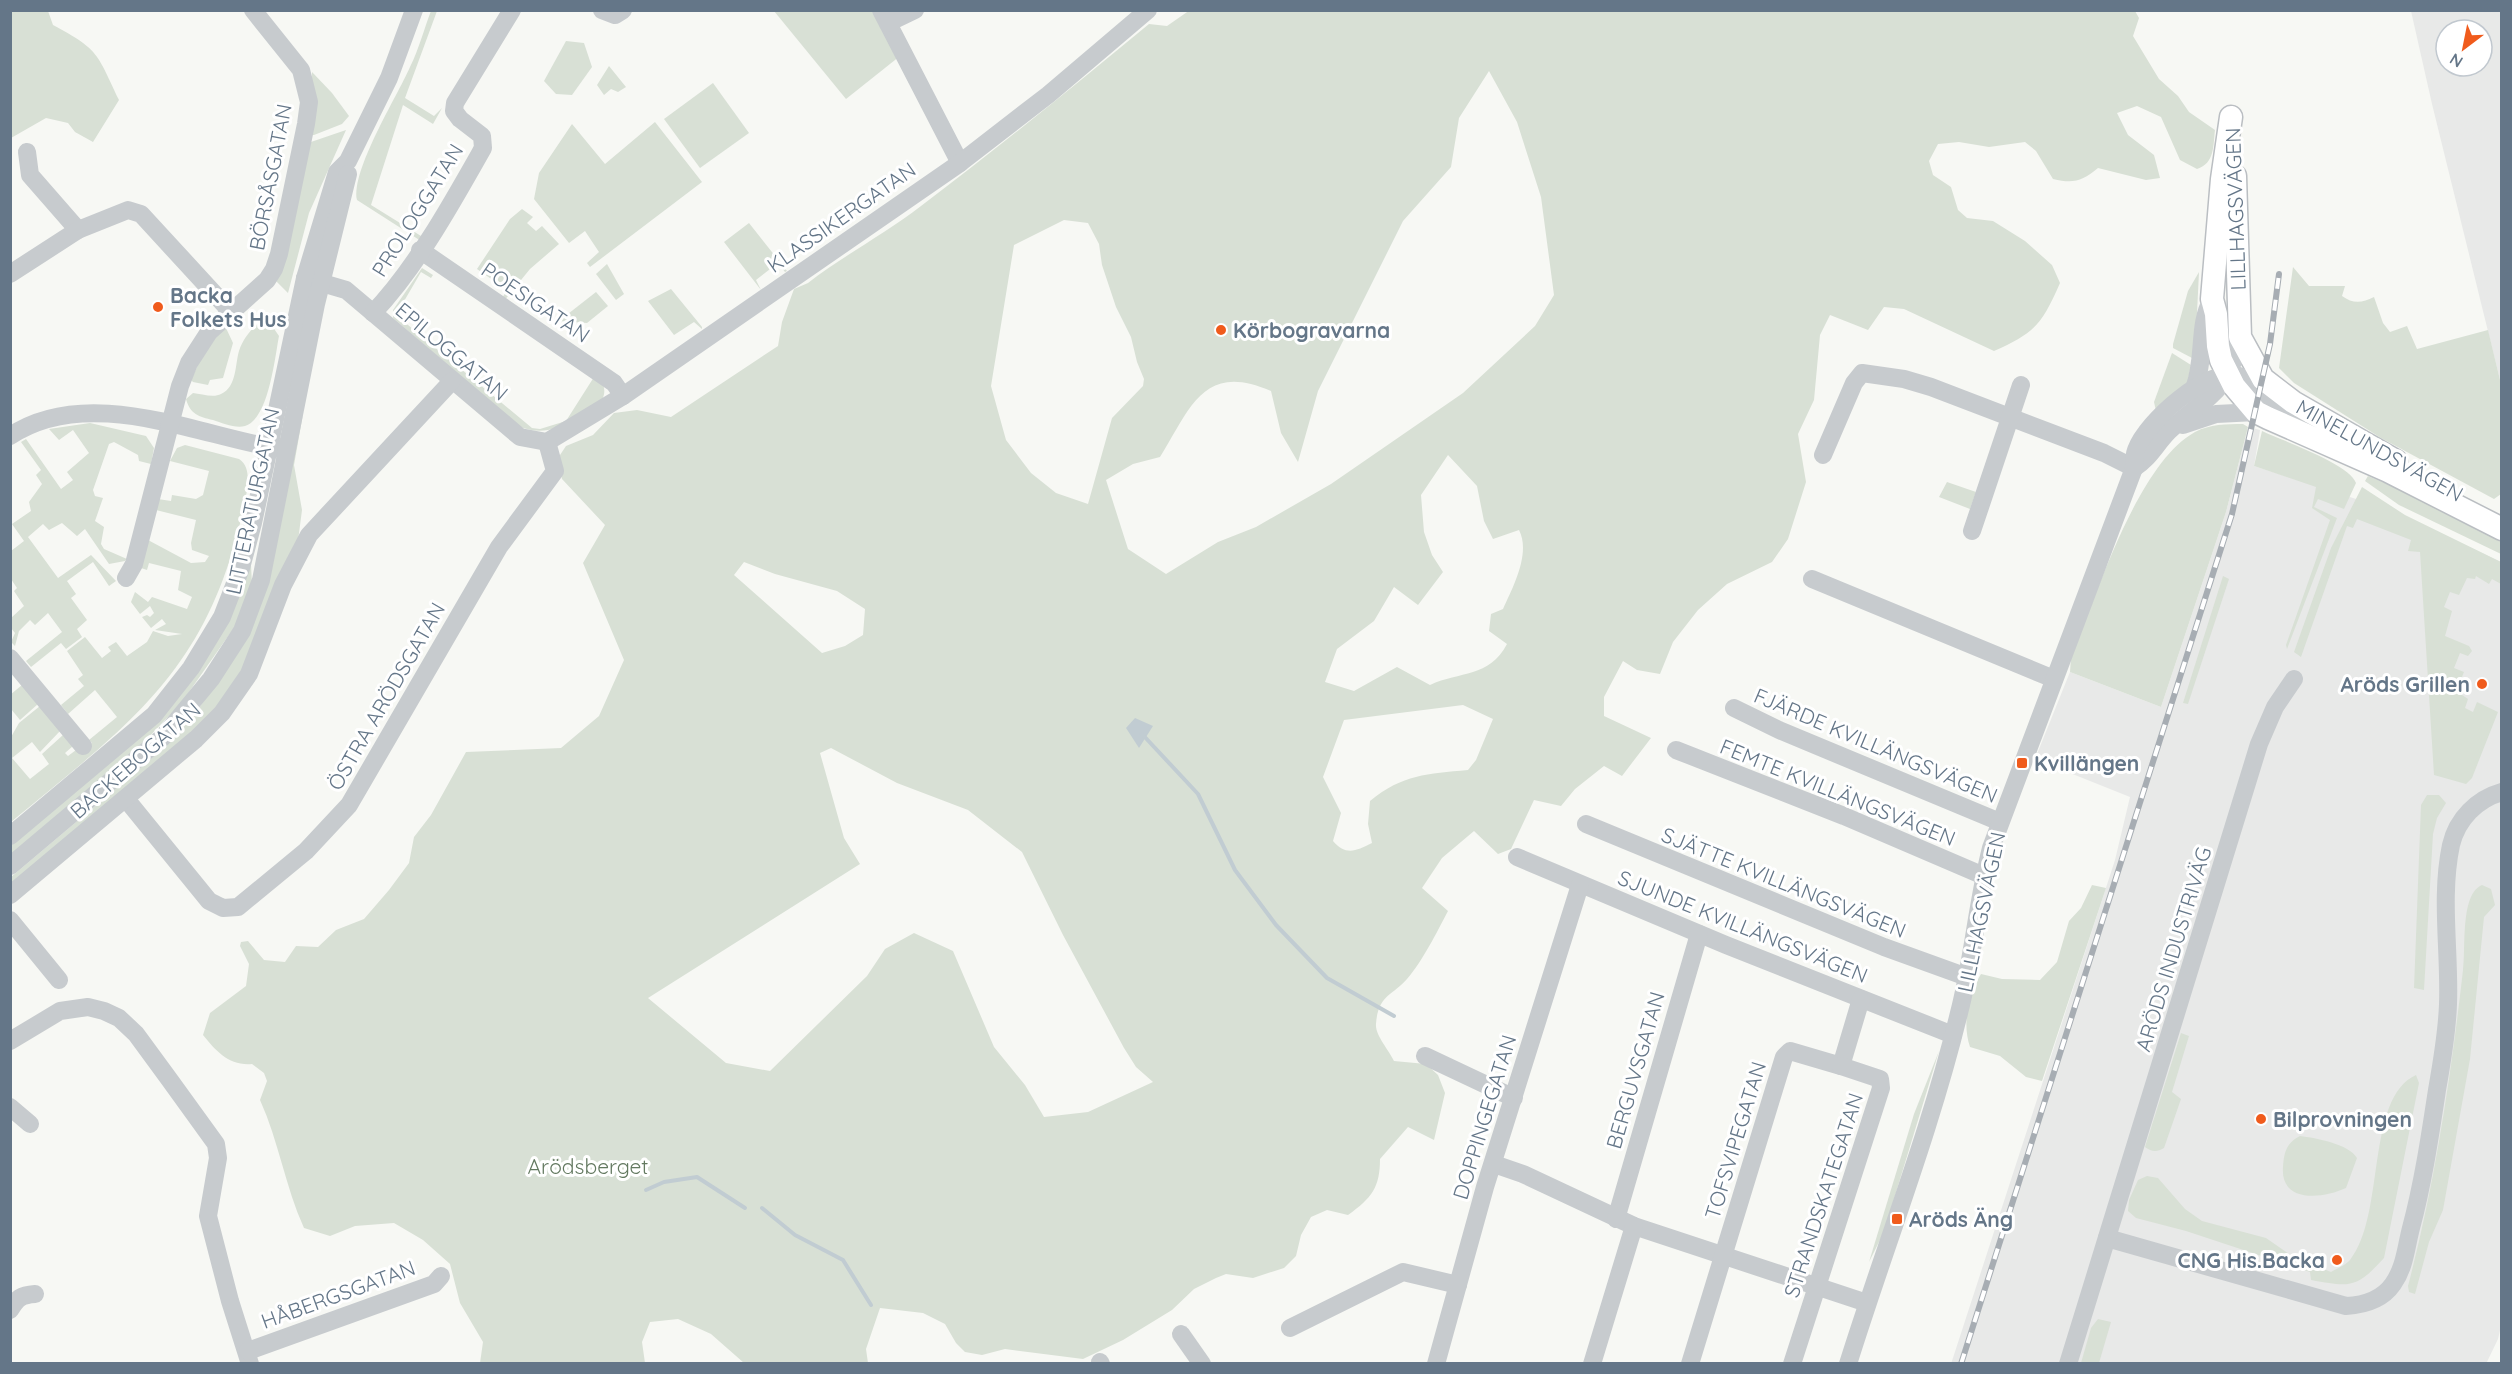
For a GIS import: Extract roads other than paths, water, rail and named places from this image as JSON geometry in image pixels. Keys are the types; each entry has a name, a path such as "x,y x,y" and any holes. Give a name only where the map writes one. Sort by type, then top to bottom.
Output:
{"main road":[{"name":"LILLHAGSVÄGEN","path":"2256,412 2228,375 2217,345 2216,314 2212,299 2225,153 2231,117 2235,145 2240,337 2263,379"},
{"name":"MINELUNDSVÄGEN","path":"2263,379 2293,402 2377,450 2502,516"},
{"name":"MINELUNDSVÄGEN","path":"2256,412 2388,471 2502,529"}],"street":[{"name":"BÖRSÅSGATAN","path":"126,578 134,564 189,363 209,332 267,280 279,254 309,102 301,70 253,10"},
{"name":"LITTERATURGATAN","path":"10,836 154,715 191,668 222,617 241,568 253,523 268,447 313,280 337,172 348,160 390,78 414,10"},
{"name":"PROLOGGATAN","path":"373,313 389,296 420,250 483,148 482,136 460,119 454,111 455,103 512,10"},
{"path":"602,10 615,15 623,10"},
{"path":"915,10 884,17 960,164"},
{"name":"KLASSIKERGATAN","path":"547,442 623,396 960,164 1057,88 1148,10"},
{"path":"27,152 30,175 78,230"},
{"path":"10,274 78,230 128,210 141,214 232,313"},
{"name":"POESIGATAN","path":"420,250 599,372 614,383 623,396"},
{"name":"LITTERATURGATAN","path":"10,866 163,737 195,700 233,648 261,580 288,451 313,280"},
{"name":"EPILOGGATAN","path":"313,280 346,290 520,437 547,442"},
{"name":"LILLHAGSVÄGEN","path":"2194,389 2203,357 2204,314 2212,299"},
{"name":"LILLHAGSVÄGEN","path":"2134,468 2146,460 2168,432 2217,392 2235,361 2240,337"},
{"path":"1823,455 1854,383 1862,374 1904,379 2011,417 2104,453 2134,468"},
{"path":"2228,375 2246,379 2272,401 2309,423 2377,450"},
{"name":"LILLHAGSVÄGEN","path":"1848,1364 1932,1112 1967,977 1984,876 2000,822 2134,468 2136,449 2158,419 2194,389 2208,379 2228,375"},
{"name":"BACKEBOGATAN","path":"10,895 196,739 222,713 249,674 283,585 309,535 452,381"},
{"path":"1972,531 2021,385"},
{"path":"10,436 28,425 51,417 83,412 104,413 288,451"},
{"path":"2168,432 2216,414 2256,412"},
{"name":"ÖSTRA ARÖDSGATAN","path":"126,799 209,901 223,908 238,907 306,851 350,805 500,547 555,471 547,442"},
{"path":"1812,579 2054,679"},
{"path":"10,658 83,746"},
{"name":"ARÖDS INDUSTRIVÄG","path":"2068,1364 2259,744 2275,707 2294,679"},
{"name":"FJÄRDE KVILLÄNGSVÄGEN","path":"1734,708 1768,726 2000,822"},
{"name":"FEMTE KVILLÄNGSVÄGEN","path":"1676,750 1844,816 1984,876"},
{"path":"2107,1238 2346,1306 2362,1305 2386,1292 2402,1266 2418,1205 2445,1041 2448,1004 2446,917 2451,844 2462,822 2475,806 2482,799 2502,792"},
{"name":"SJÄTTE KVILLÄNGSVÄGEN","path":"1586,824 1884,947 1967,977"},
{"name":"SJUNDE KVILLÄNGSVÄGEN","path":"1517,857 1699,934 1953,1035"},
{"name":"DOPPINGEGATAN","path":"1436,1364 1494,1164 1580,885"},
{"path":"10,920 59,980"},
{"name":"BERGUVSGATAN","path":"1616,1219 1699,934"},
{"path":"1840,1066 1861,999"},
{"path":"10,1041 47,1018 78,1008 112,1014 136,1034 216,1144 218,1158 208,1216 230,1301 249,1357"},
{"name":"TOFSVIPEGATAN","path":"1690,1364 1785,1054 1790,1051 1840,1066"},
{"path":"1425,1056 1514,1098"},
{"name":"STRANDSKATEGATAN","path":"1792,1364 1881,1088 1880,1079 1840,1066"},
{"path":"10,1107 30,1124"},
{"path":"1494,1164 1523,1174 1634,1226 1867,1303"},
{"path":"1592,1364 1634,1226"},
{"path":"1290,1328 1397,1273 1410,1273 1458,1285"},
{"name":"HÅBERGSGATAN","path":"249,1357 434,1284 441,1276"},
{"path":"10,1310 16,1299 23,1295 35,1294"},
{"path":"1180,1334 1202,1364"}],"waterway":[{"path":"1142,734 1198,794 1235,870 1276,925 1327,978 1394,1016"},
{"path":"646,1190 664,1182 697,1177 745,1208"},
{"path":"762,1208 795,1235 843,1260 871,1305"}],"railway":[{"path":"1961,1364 2232,514 2270,344 2279,274"}],"place":[{"name":"Backa Folkets Hus","path":"158,307"},
{"name":"Körbogravarna","path":"1221,330"},
{"name":"Aröds Grillen","path":"2482,684"},
{"name":"Kvillängen","path":"2022,763"},
{"name":"Bilprovningen","path":"2261,1119"},
{"name":"Aröds Äng","path":"1897,1219"},
{"name":"CNG His.Backa","path":"2337,1260"}],"park label":[{"name":"Arödsberget","path":"588,1166"}]}
